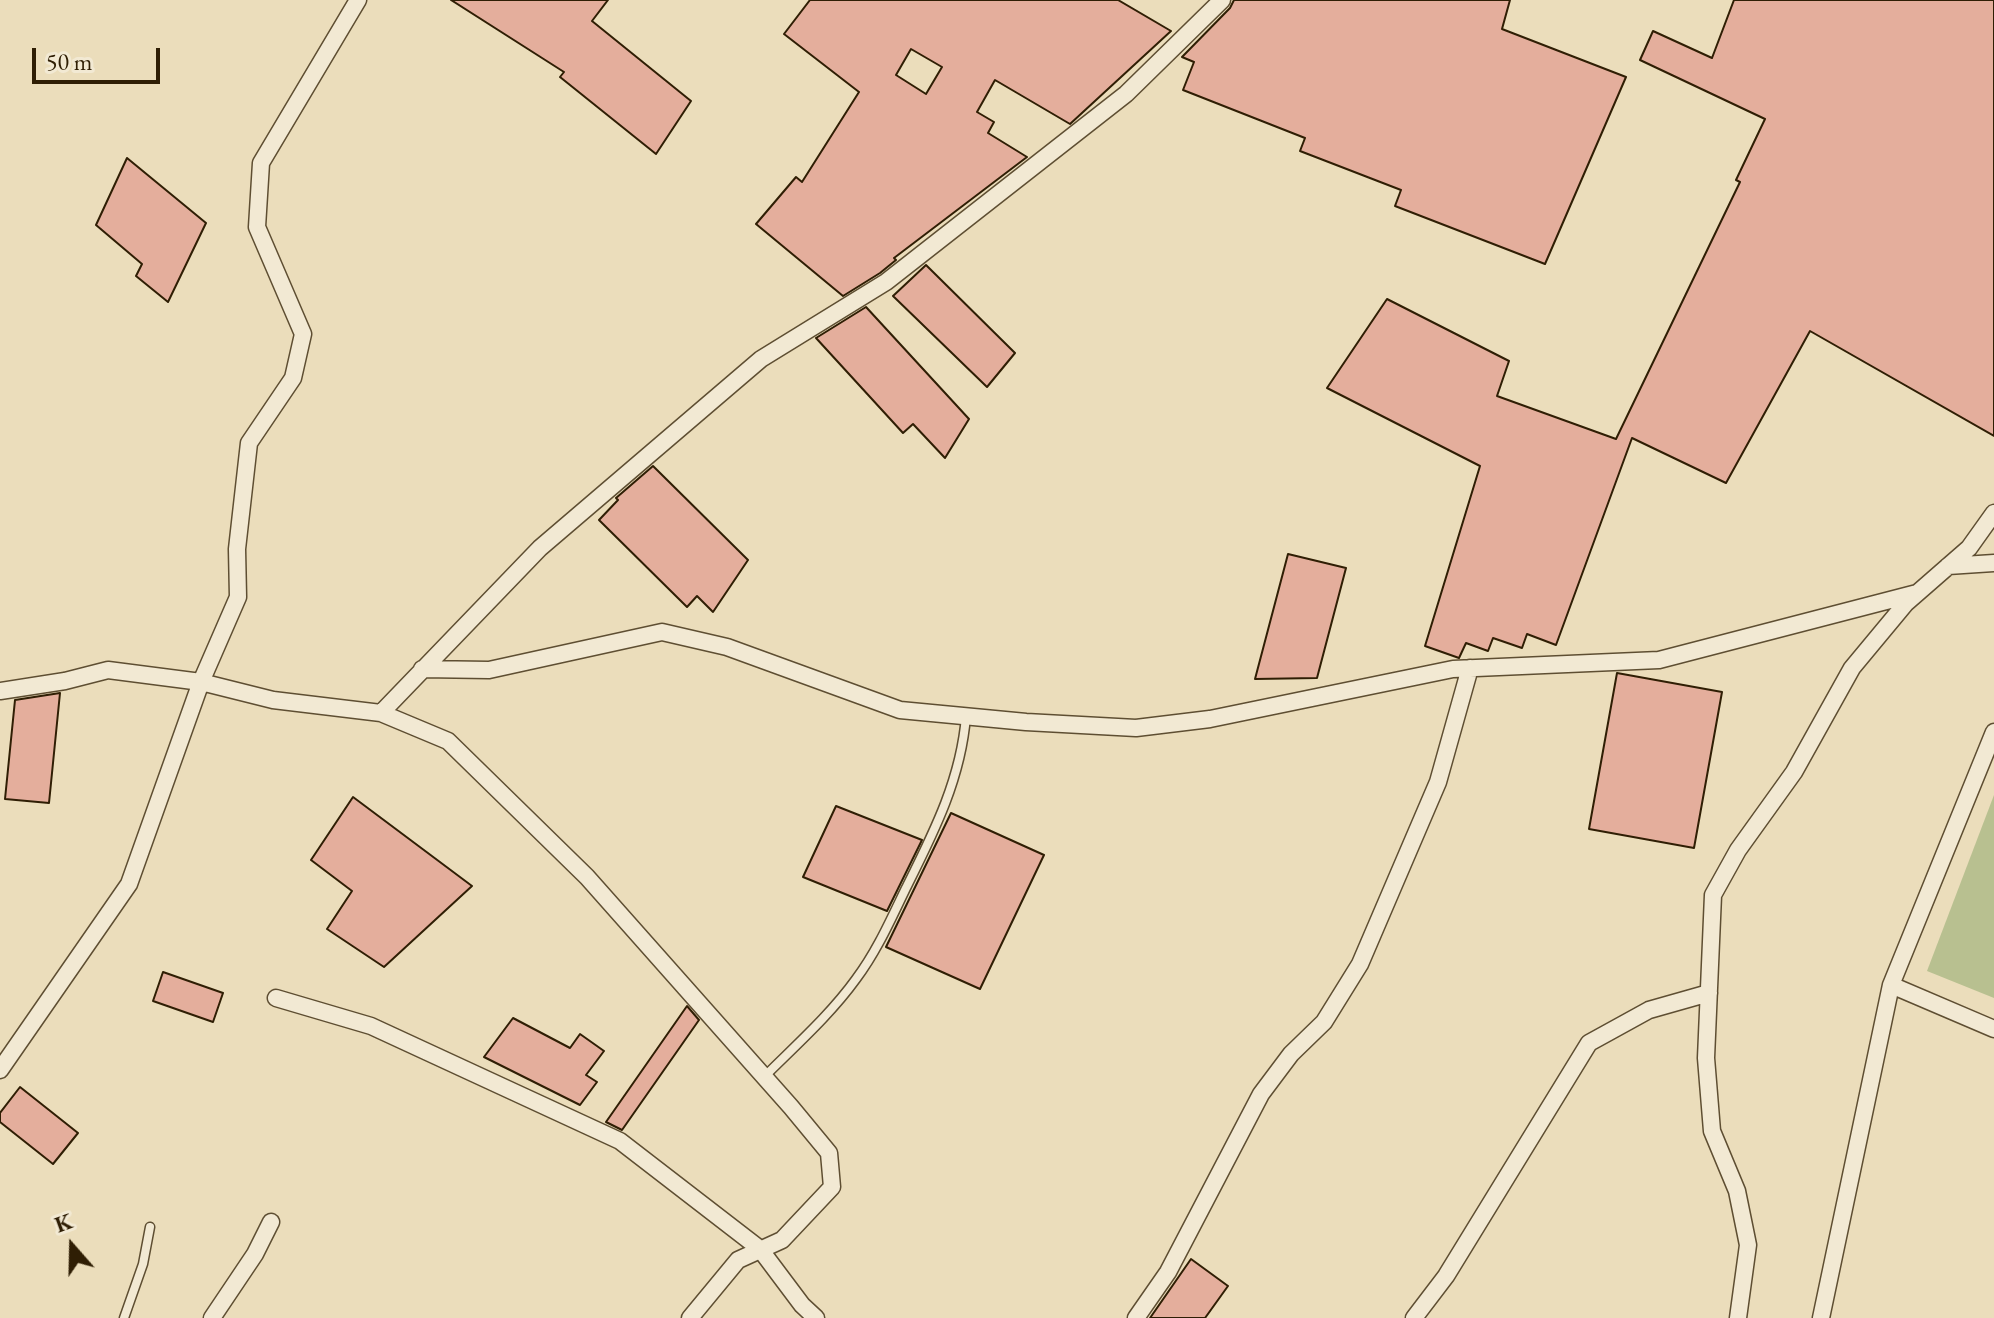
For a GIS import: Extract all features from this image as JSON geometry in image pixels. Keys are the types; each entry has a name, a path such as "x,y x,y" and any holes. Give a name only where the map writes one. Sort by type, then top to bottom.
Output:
{"street":[{"path":"0,1070 129,884 201,682 238,597 237,549 249,443 293,378 303,334 257,227 261,163 358,0"},
{"path":"381,713 540,548 761,359 886,282 1126,94 1222,0"},
{"path":"1738,1318 1748,1245 1737,1191 1712,1131 1706,1058 1713,895 1738,850 1794,772 1852,668 1917,593 1969,548 1994,513"},
{"path":"1948,566 1994,563"},
{"path":"422,669 489,670 662,632 727,647 900,710 1136,728 1210,719 1453,669 1659,660 1917,593"},
{"path":"1136,1318 1168,1272 1261,1094 1291,1054 1324,1022 1360,964 1438,782 1470,668"},
{"path":"0,691 65,681 108,670 201,682 273,700 381,713 448,741 587,877 829,1153 832,1187 782,1240 738,1260 690,1318"},
{"path":"1821,1318 1891,985 1994,732"},
{"path":"1891,985 1994,1029"},
{"path":"1414,1318 1446,1276 1589,1043 1649,1010 1709,993"},
{"path":"276,998 371,1026 620,1141 760,1249 802,1305 816,1318"},
{"path":"212,1318 255,1254 271,1222"}],"lane":[{"path":"764,1077 839,1001 882,939 935,830 954,782 966,716"},
{"path":"124,1318 143,1264 150,1227"}],"green space":[{"path":"1994,795 1994,998 1927,971"}],"building":[{"path":"451,0 608,0 592,21 691,101 656,154 560,77 564,72"},
{"path":"810,0 1118,0 1171,31 1070,124 995,80 977,112 994,122 988,133 1027,157 894,258 896,260 880,273 843,296 756,224 796,177 802,182 859,92 784,34","holes":["911,49 942,67 926,94 896,75"]},
{"path":"1234,0 1510,0 1502,29 1626,77 1545,264 1395,206 1401,190 1300,151 1305,138 1183,90 1194,62 1182,57 1230,8"},
{"path":"1734,0 1994,0 1994,436 1810,331 1726,483 1632,438 1556,645 1527,634 1522,648 1493,638 1488,651 1466,643 1459,658 1425,646 1480,466 1327,388 1387,299 1509,361 1497,396 1616,439 1740,182 1736,180 1765,119 1640,60 1653,31 1712,58"},
{"path":"127,158 206,223 168,302 136,276 142,264 96,225"},
{"path":"926,265 1015,353 987,387 893,296"},
{"path":"866,307 969,419 945,458 913,424 903,433 816,338"},
{"path":"653,466 748,560 713,612 697,596 687,607 599,520 618,500 616,498"},
{"path":"1288,554 1346,568 1317,678 1255,679"},
{"path":"1617,673 1722,692 1694,848 1589,829"},
{"path":"60,693 49,803 5,799 15,700"},
{"path":"353,797 472,886 384,967 327,929 352,891 311,860"},
{"path":"836,806 922,840 887,911 803,877"},
{"path":"951,813 1044,855 980,989 886,947"},
{"path":"163,972 223,993 213,1022 153,1001"},
{"path":"687,1006 699,1020 622,1130 606,1122"},
{"path":"513,1018 570,1048 580,1034 604,1051 586,1075 597,1082 580,1105 484,1057"},
{"path":"20,1087 78,1133 53,1164 0,1122 0,1113"},
{"path":"1191,1259 1228,1286 1205,1318 1150,1318"}]}
